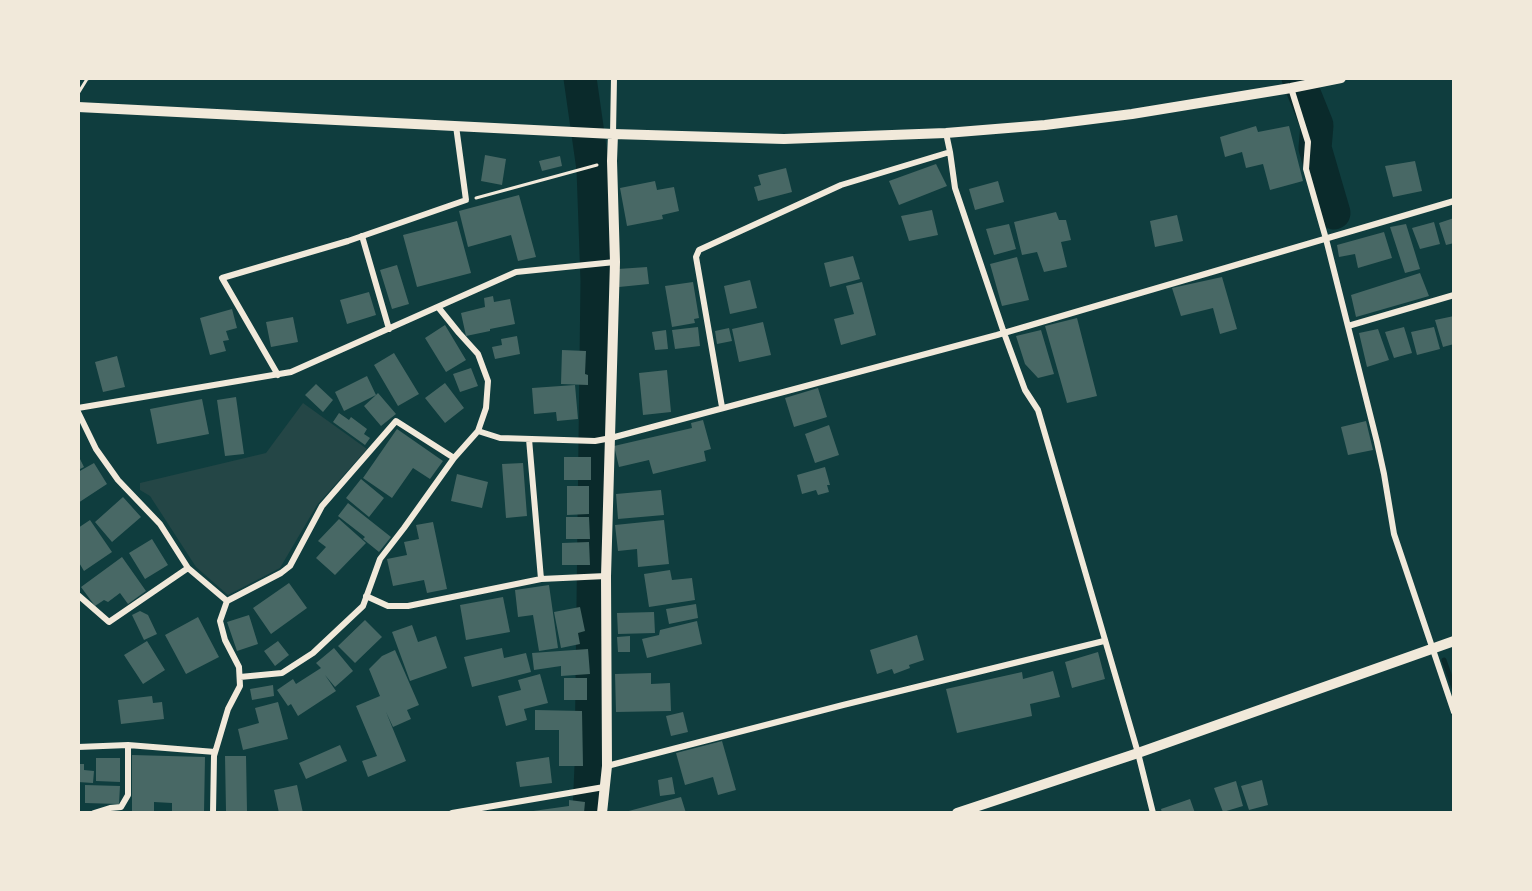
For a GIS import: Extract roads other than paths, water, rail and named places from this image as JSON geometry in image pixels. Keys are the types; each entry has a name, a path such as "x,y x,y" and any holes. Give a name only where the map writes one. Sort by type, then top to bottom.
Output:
{"street":[{"path":"602,813 606,766 606,576 615,262 612,161 614,78"},
{"path":"78,107 694,138 784,139 946,134 1045,125 1132,114 1341,78"},
{"path":"1291,88 1308,142 1306,169 1326,239 1384,474 1394,534 1454,712"},
{"path":"278,375 222,278 362,236 466,200 456,126"},
{"path":"946,134 955,188 1025,390 1038,410 1153,813"},
{"path":"722,407 696,257 699,250 841,185 950,152"},
{"path":"478,431 500,438 596,441 610,438 1004,333 1454,201"},
{"path":"362,236 389,329"},
{"path":"227,601 188,568 160,524 118,480 96,449 78,410 291,372 516,272 615,262"},
{"path":"1348,326 1454,295"},
{"path":"240,677 282,673 313,652 363,606 380,559 454,458 478,431 486,408 488,381 478,354 438,307"},
{"path":"213,813 215,752 228,709 240,686 239,667 225,640 220,621 227,601 290,566 322,506 396,421 454,458"},
{"path":"529,439 541,579"},
{"path":"78,595 109,622 188,568"},
{"path":"366,596 388,606 408,606 541,579 606,576"},
{"path":"606,766 1104,640"},
{"path":"957,813 1137,753 1454,641"},
{"path":"78,747 128,745 215,752"},
{"path":"94,813 121,807 129,795 128,745"},
{"path":"452,813 604,788"}],"waterway":[{"path":"580,78 593,169 597,281 589,813"},
{"path":"1298,78 1317,125 1315,148 1334,213"},
{"path":"1444,660 1454,688"}]}
